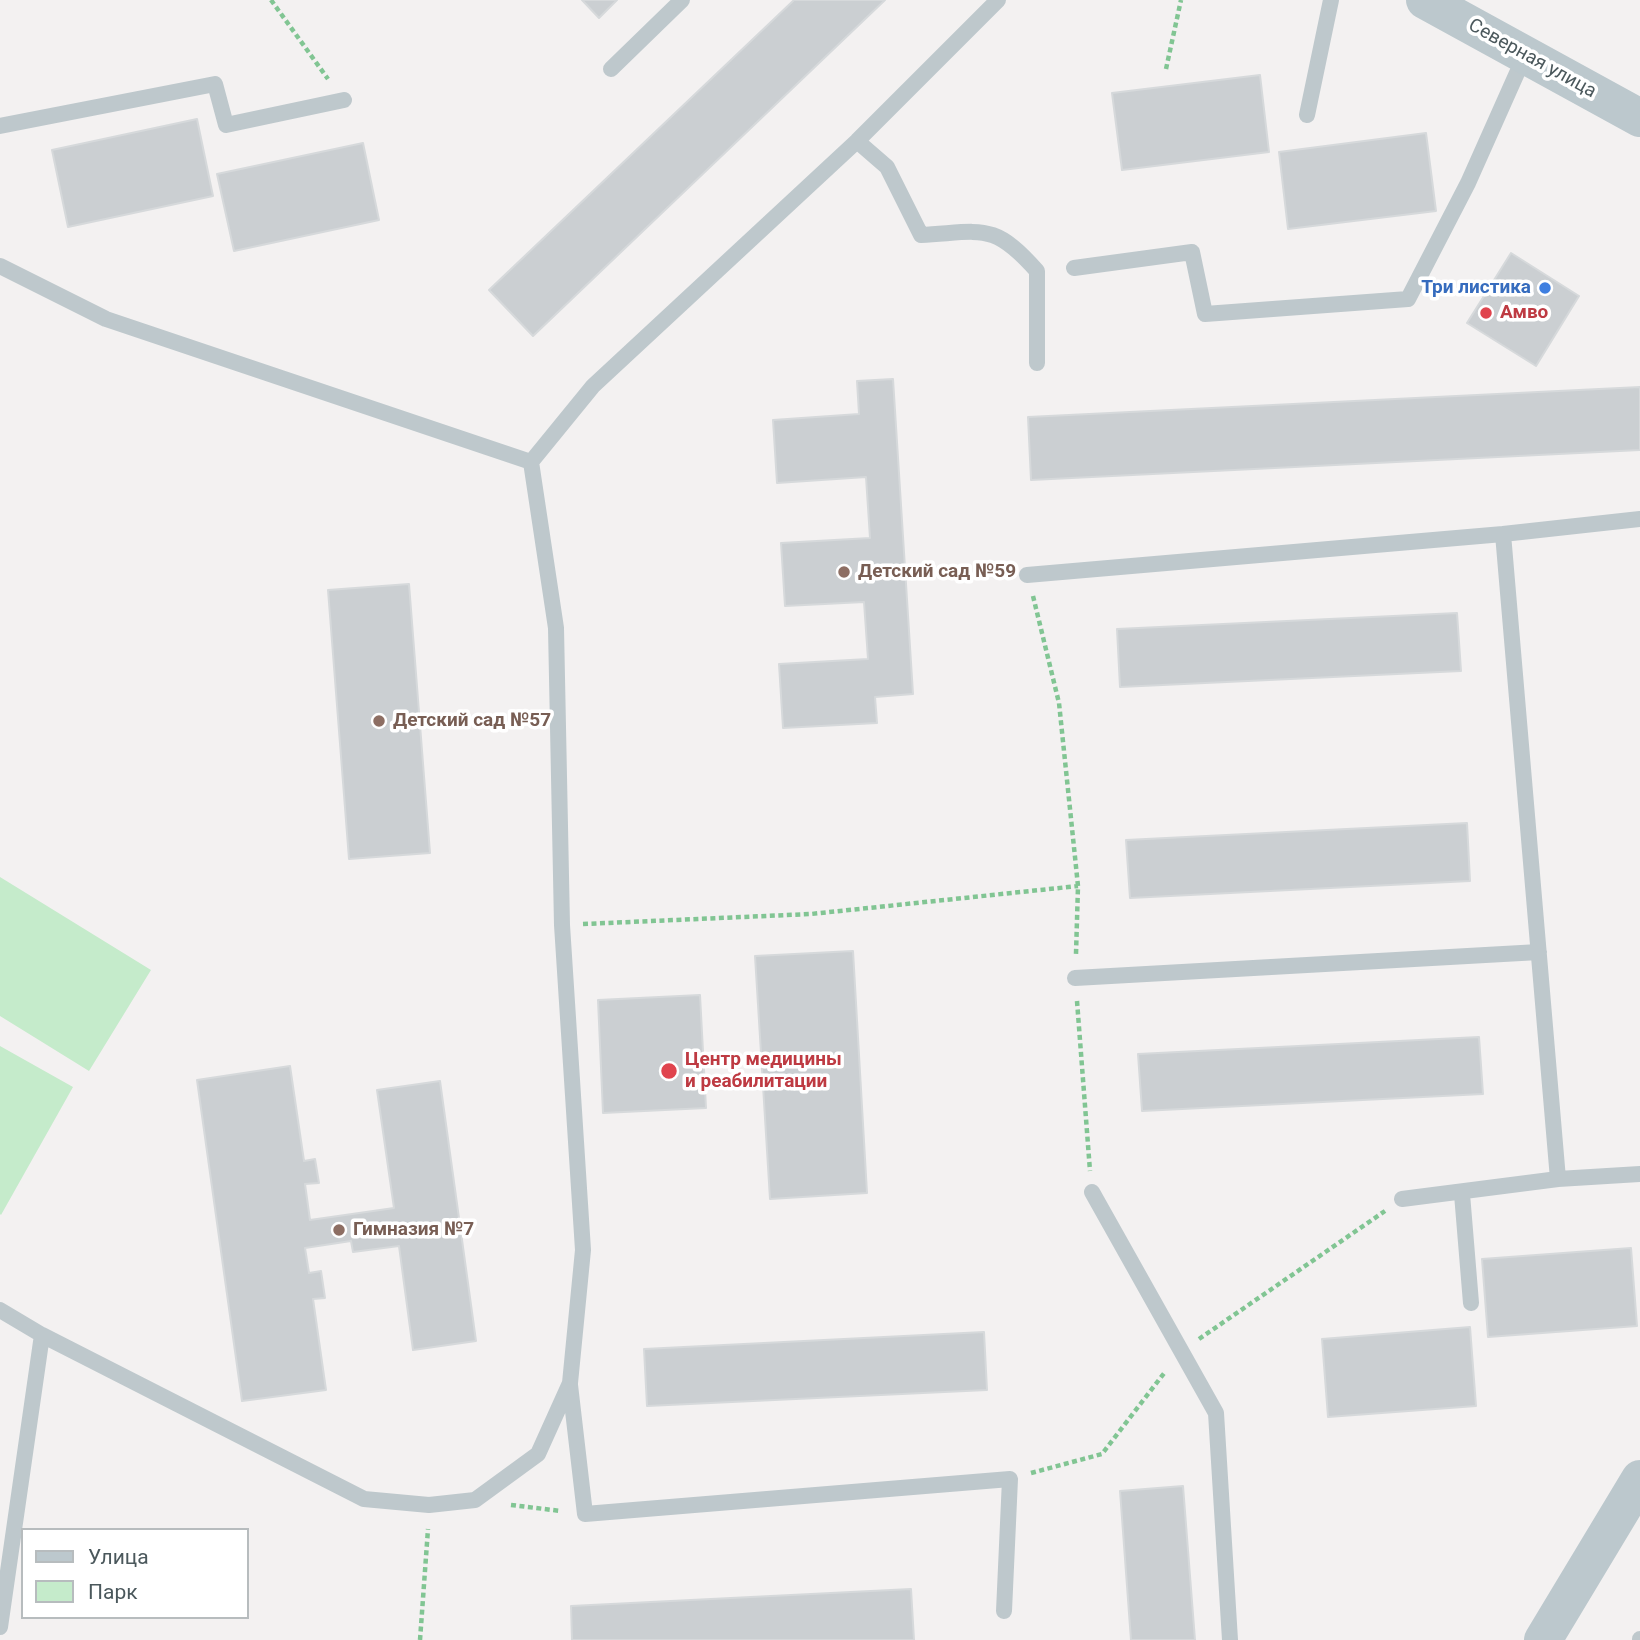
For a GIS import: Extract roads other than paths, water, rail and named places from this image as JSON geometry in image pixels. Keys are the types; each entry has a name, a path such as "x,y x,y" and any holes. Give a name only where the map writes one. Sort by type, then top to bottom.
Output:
{"street":[{"name":"Северная улица","path":"1425,0 1640,118"},
{"path":"1543,1640 1640,1479"}],"lane":[{"path":"611,69 682,0"},
{"path":"998,0 857,141 593,386 531,462 556,628 562,925 583,1250 570,1383 585,1514 1010,1479 1004,1611"},
{"path":"1307,114 1331,0"},
{"path":"1074,268 1192,251 1205,314 1408,299 1468,183 1525,55"},
{"path":"0,126 215,84 226,125 344,100"},
{"path":"857,141 887,167 921,235 988,231 1015,246 1037,271 1037,363"},
{"path":"0,266 106,319 531,462"},
{"path":"1027,575 1503,534 1640,519"},
{"path":"1503,534 1559,1179"},
{"path":"1075,978 1539,952"},
{"path":"1402,1199 1462,1194 1559,1179 1640,1174"},
{"path":"1091,1192 1216,1413 1230,1640"},
{"path":"1462,1194 1471,1303"},
{"path":"0,1310 41,1335 363,1499 429,1505 475,1500 538,1454 570,1383"},
{"path":"0,1627 5,1551 41,1335"}],"place":[{"name":"Три листика","path":"1545,288"},
{"name":"Амво","path":"1486,313"},
{"name":"Детский сад №59","path":"844,572"},
{"name":"Детский сад №57","path":"379,721"},
{"name":"Центр медицины и реабилитации","path":"669,1071"},
{"name":"Гимназия №7","path":"339,1230"}]}
